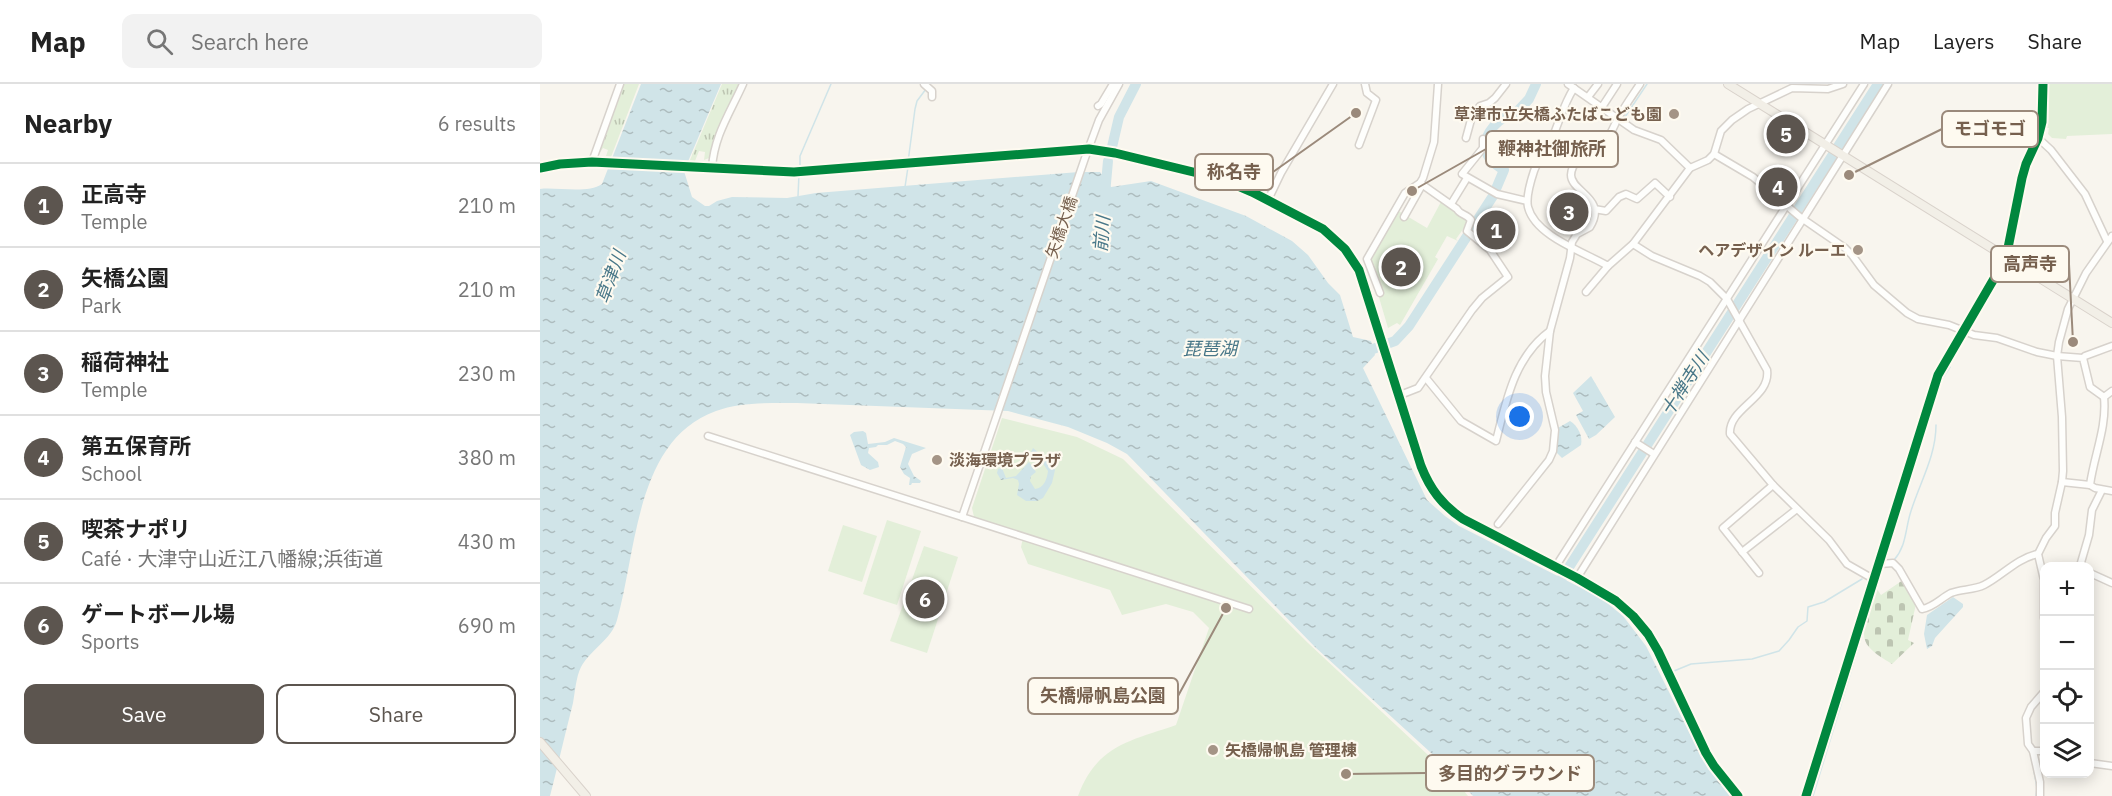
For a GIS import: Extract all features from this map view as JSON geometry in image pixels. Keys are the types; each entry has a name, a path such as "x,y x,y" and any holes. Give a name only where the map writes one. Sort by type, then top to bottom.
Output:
{"main road":[{"path":"1728,84 2112,323"},
{"path":"540,742 586,796"}],"street":[{"path":"592,160 591,154 618,84"},
{"path":"712,168 713,150 718,135 743,84"},
{"path":"924,84 932,91 933,97"},
{"path":"1098,106 1113,84"},
{"name":"矢橋大橋","path":"962,517 1085,158 1099,120 1119,84"},
{"path":"1268,200 1286,163 1333,84"},
{"path":"1359,145 1376,100 1366,93 1365,84"},
{"path":"1404,217 1421,184 1434,142 1438,84"},
{"path":"1466,138 1474,113 1480,106 1495,98 1506,84"},
{"path":"1588,97 1598,84"},
{"path":"1602,107 1617,84"},
{"path":"1498,524 1549,460 1552,451 1554,430 1545,376 1550,331 1570,258 1571,246 1577,234 1593,224 1594,209 1590,200 1573,183 1571,174 1583,156 1606,140 1640,84"},
{"path":"1586,292 1608,266 1633,244 1690,168 1708,160 1714,154 1716,142 1725,127 1748,109 1790,86 1828,89 1844,84"},
{"path":"1557,567 1864,84"},
{"path":"1576,577 1801,218 1888,84"},
{"path":"1806,796 1938,375 2006,258 2022,178 2042,122 2043,84"},
{"path":"1608,266 1552,236 1540,227 1532,216 1527,201 1534,169 1549,145 1571,86 1634,130 1661,140 1690,168"},
{"path":"2038,138 2051,150 2085,194 2110,238 2094,258 2073,300 2064,322 2057,357 2062,436 2062,482 2055,513 2055,526 2038,554 2044,580 2044,616"},
{"path":"1483,139 1483,148 1462,174 1495,193 1527,201"},
{"path":"540,168 592,160 695,168 794,172 1089,149 1103,150 1222,179 1268,200 1323,229 1350,255 1364,280 1421,466 1427,482 1436,495 1449,509 1463,519 1576,577 1616,601 1633,616 1658,651 1706,753 1738,796"},
{"path":"1714,154 1753,177 1801,218 1845,248 1874,285 1897,307 1918,319 1949,325 1974,335 1997,338 2057,357 2084,358 2112,346"},
{"path":"1451,204 1467,178"},
{"path":"1594,209 1606,211 1619,197 1626,194 1636,199 1655,183 1670,197"},
{"path":"1400,395 1418,388 1472,310 1482,298 1508,277 1490,250 1469,233 1471,220 1421,184"},
{"path":"1380,293 1367,259 1405,193 1421,184"},
{"path":"1633,244 1652,256 1700,276 1728,300 1767,370 1768,377 1764,386 1731,423 1730,434 1773,485 1829,540 1847,564 1875,580"},
{"path":"1426,378 1461,421 1496,441 1514,375 1535,344 1550,331"},
{"path":"2084,358 2090,387 2104,397"},
{"path":"2104,397 2112,391"},
{"path":"2090,485 2102,437 2105,415 2104,397"},
{"path":"708,436 1248,609"},
{"path":"1637,443 1653,453"},
{"path":"2062,482 2090,485 2112,491"},
{"path":"1759,573 1723,528 1773,485"},
{"path":"2082,562 2090,535 2092,510 2102,490"},
{"path":"1742,552 1797,509"},
{"path":"1880,564 1893,563 1899,569 1922,609 1950,594 1982,586 2020,561 2038,554"},
{"path":"2094,575 2112,583"},
{"path":"2040,697 2031,707 2026,718 2028,744 2033,751 2040,782 2040,796"},
{"path":"2033,751 2040,752"},
{"path":"2094,764 2112,766"}],"green space":[{"path":"623,84 639,84 611,157 606,156 608,150 603,148 599,154 597,153"},
{"path":"722,84 739,84 713,142 709,158 704,160 705,152 699,151 695,161 690,160"},
{"path":"2048,84 2112,84 2112,134 2067,136 2066,139 2052,138 2047,128"},
{"path":"1442,200 1466,219 1466,225 1456,239 1458,241 1447,236 1435,257 1438,259 1400,325 1397,323 1388,328 1373,277 1365,260 1395,209 1427,228"},
{"path":"1002,418 1077,437 1123,459 1308,643 1457,782 1468,796 1078,796 1086,779 1105,755 1130,741 1176,725 1209,628 1193,612 1166,604 1122,615 1110,590 1028,564 1021,547 1024,533 974,517 972,508"},
{"path":"887,520 921,531 897,605 863,594"},
{"path":"843,525 877,536 862,582 828,571"},
{"path":"924,546 958,557 927,653 890,641"},
{"path":"1903,580 1916,604 1908,640 1914,643 1892,664 1869,647 1865,641 1864,626 1877,589 1881,595"}],"water":[{"name":"琵琶湖","path":"641,84 721,84 684,171 692,197 705,206 732,197 787,198 816,193 1100,172 1111,187 1151,181 1246,216 1292,241 1308,255 1328,283 1340,295 1353,337 1371,341 1375,355 1363,368 1427,500 1459,526 1601,598 1623,616 1646,646 1703,760 1730,796 1473,796 1441,762 1315,647 1127,454 1068,427 1008,411 767,403 716,411 689,425 669,446 654,472 644,500 617,620 611,633 581,667 550,796 540,796 540,189 589,189 602,184"},
{"path":"1591,376 1615,417 1589,439 1576,415 1583,411 1573,393"},
{"path":"1570,421 1579,432 1581,445 1562,458 1556,452 1558,428"},
{"path":"863,431 866,433 868,444 885,442 894,438 926,448 912,454 908,464 914,476 921,481 920,483 909,485 910,478 900,467 906,447 895,441 869,448 868,453 878,462 879,467 870,470 861,465 850,435"},
{"path":"1033,448 1052,464 1055,470 1052,483 1043,498 1037,501 1026,501 1017,495 1018,480 1013,478 1001,480 997,473 998,469 1002,468 1006,478 1016,476 1029,462 1036,472 1031,476 1030,481 1035,489 1041,487 1048,471 1042,462 1030,454"},
{"path":"1953,597 1963,604 1963,607 1935,638 1932,646 1927,649 1924,634 1927,615"}],"waterway":[{"path":"800,170 800,156 831,84"},
{"name":"前川","path":"1112,147 1119,117 1136,84"},
{"path":"1373,349 1395,341 1409,326 1493,196 1504,170 1488,156 1487,137 1498,122 1514,115 1529,99 1536,84"},
{"path":"1623,120 1647,84"},
{"name":"十禅寺川","path":"1555,589 1878,84"},
{"path":"908,162 915,109 917,101 926,89"},
{"name":"前川","path":"1105,194 1108,161"},
{"path":"905,187 908,167"},
{"path":"798,196 799,174"},
{"path":"1962,326 2000,262"},
{"path":"1921,415 1934,375 1958,334"},
{"path":"1885,562 1939,384 1950,367"},
{"path":"1873,572 1918,424"},
{"path":"1894,560 1904,543 1911,511 1933,447 1936,425"},
{"path":"1813,796 1883,567"},
{"path":"1674,671 1691,664 1752,659 1779,651 1798,627 1807,621 1808,607 1824,602 1862,579"},
{"path":"2034,771 2036,796"}],"cycle path":[{"path":"1806,796 1938,375 2006,258 2022,178 2042,122 2043,84"},
{"path":"540,168 592,162 794,172 1089,149 1115,153 1222,179 1323,229 1345,249 1359,270 1421,466 1438,496 1463,519 1577,578 1616,601 1633,616 1658,651 1706,753 1738,796"}],"place":[{"name":"称名寺","path":"1356,113"},
{"name":"草津市立矢橋ふたばこども園","path":"1674,114"},
{"name":"喫茶ナポリ","path":"1786,134"},
{"name":"モゴモゴ","path":"1849,175"},
{"name":"第五保育所","path":"1778,187"},
{"name":"鞭神社御旅所","path":"1412,191"},
{"name":"稲荷神社","path":"1569,212"},
{"name":"正高寺","path":"1496,230"},
{"name":"ヘアデザイン ルーエ","path":"1858,250"},
{"name":"矢橋公園","path":"1401,267"},
{"name":"高声寺","path":"2073,342"},
{"name":"淡海環境プラザ","path":"937,460"},
{"name":"ゲートボール場","path":"925,599"},
{"name":"矢橋帰帆島公園","path":"1226,608"},
{"name":"矢橋帰帆島 管理棟","path":"1213,750"},
{"name":"多目的グラウンド","path":"1346,774"}],"water label":[{"name":"草津川","path":"611,277"}]}
